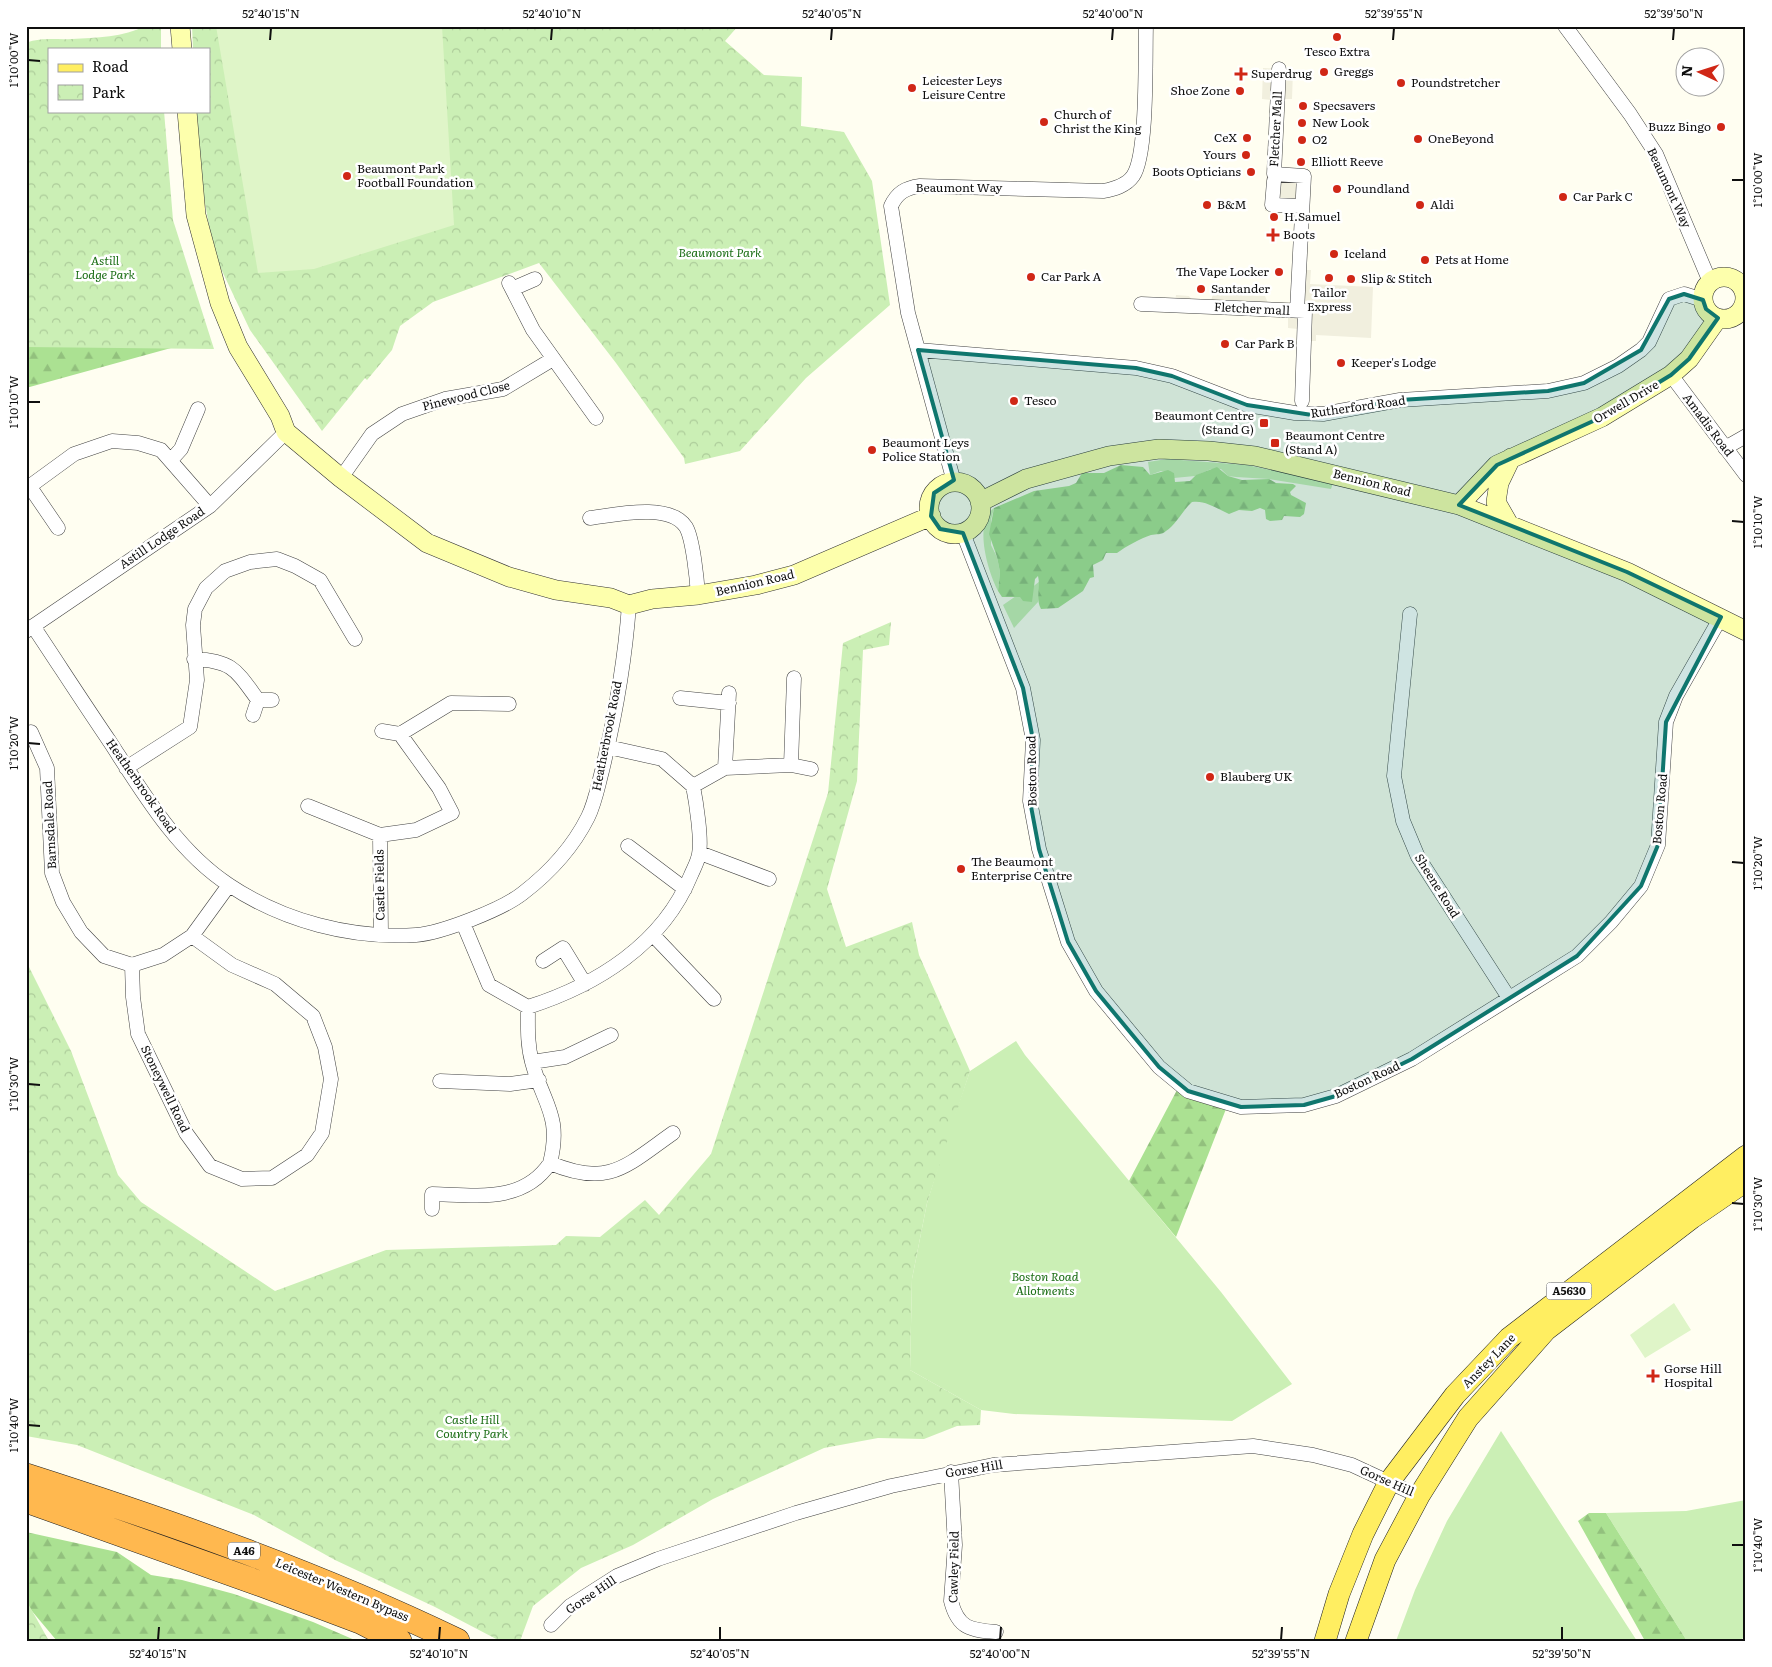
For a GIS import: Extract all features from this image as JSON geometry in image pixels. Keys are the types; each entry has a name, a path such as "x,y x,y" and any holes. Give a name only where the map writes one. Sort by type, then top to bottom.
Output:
{"highway":[{"name":"Leicester Western Bypass","path":"26,1476 272,1560 391,1609 457,1641"},
{"name":"Leicester Western Bypass","path":"26,1500 360,1621 399,1641"}],"main road":[{"name":"Anstey Lane","path":"1325,1641 1339,1594 1388,1482 1455,1396 1509,1338 1746,1156"},
{"name":"Anstey Lane","path":"1356,1641 1385,1560 1419,1496 1468,1418 1546,1330 1692,1218 1746,1181"}],"street":[{"path":"180,26 182,48"},
{"name":"Beaumont Way","path":"954,482 918,350 899,270 891,206 895,197 902,191 920,186 1103,191 1123,185 1133,175 1142,153 1146,26"},
{"name":"Beaumont Way","path":"1565,26 1630,114 1656,154 1710,282"},
{"name":"Fletcher Mall","path":"1279,69 1274,174 1304,176 1297,311"},
{"path":"187,112 196,215 220,303 238,347 280,416 286,432 341,478 427,543 509,576 556,590 612,598 629,605"},
{"path":"1274,181 1272,204 1302,206"},
{"path":"1727,277 1744,292 1739,312 1730,318 1718,318 1706,309 1703,300 1704,292 1710,282 1718,278 1727,277"},
{"path":"535,279 510,286 533,330 596,418"},
{"name":"Rutherford Road","path":"918,350 1143,369 1172,376 1247,405 1312,415 1400,400 1540,392 1584,383 1618,366 1642,350 1649,342 1669,299 1684,294 1703,300"},
{"name":"Fletcher mall","path":"1141,304 1305,311 1302,401"},
{"name":"Orwell Drive","path":"1459,505 1497,465 1512,456 1602,417 1671,375 1688,359 1718,318"},
{"name":"Pinewood Close","path":"341,478 372,434 402,414 444,399 503,389 553,359"},
{"name":"Amadis Road","path":"1671,375 1746,475"},
{"path":"172,460 181,449 198,409"},
{"name":"Astill Lodge Road","path":"30,628 210,506 286,432"},
{"path":"1725,448 1746,436"},
{"path":"58,528 28,488 74,454 112,441 138,443 161,450 172,460 210,506"},
{"name":"Bennion Road","path":"980,502 1026,479 1109,456 1159,449 1209,451 1255,456 1459,505 1627,572 1746,631"},
{"path":"1508,523 1496,502 1499,483 1512,456"},
{"path":"954,482 971,487 980,502 980,517 970,529 963,533 950,533 940,529 931,516 929,508 934,493 954,482"},
{"path":"590,518 653,512 677,520 686,527 698,595"},
{"name":"Bennion Road","path":"629,605 652,599 698,595 756,585 794,575 931,516"},
{"name":"Boston Road","path":"963,533 1023,688 1033,740 1030,801 1036,834 1052,896 1068,942 1096,991 1159,1067 1188,1091 1204,1098 1240,1107 1304,1105 1336,1096 1412,1059 1577,956 1611,922 1640,886 1658,845 1666,722 1676,696 1721,617"},
{"path":"126,768 190,727 197,680 193,625 195,609 206,588 225,571 250,562 277,559 295,566 320,580 355,639"},
{"name":"Heatherbrook Road","path":"30,628 173,834 194,856 229,885 291,917 336,930 381,934 418,934 463,923 521,895 560,860 589,816 608,746 627,634 629,605"},
{"name":"Sheene Road","path":"1410,614 1394,776 1403,821 1418,857 1509,998"},
{"path":"194,659 217,660 236,670 258,700"},
{"path":"790,765 794,678"},
{"path":"680,698 729,698 725,768"},
{"path":"258,700 272,700"},
{"path":"253,714 258,700"},
{"path":"382,731 400,734 451,703 509,704"},
{"name":"Barnsdale Road","path":"31,732 47,768 52,873 63,902 82,932 104,956 132,965"},
{"name":"Castle Fields","path":"308,806 380,835 416,830 452,813 438,788 400,734"},
{"path":"463,923 489,985 528,1007 564,996 602,976 654,936 685,889 700,853 693,786 662,759 608,746"},
{"path":"693,786 725,768 790,765 811,769"},
{"name":"Castle Fields","path":"380,835 381,934"},
{"path":"628,846 685,889"},
{"path":"700,853 769,880"},
{"path":"132,965 163,954 192,936 229,885"},
{"name":"Stoneywell Road","path":"132,965 133,997 138,1034 186,1133 210,1166 242,1179 272,1178 307,1155 322,1133 331,1079 325,1047 313,1016 275,984 232,965 192,936"},
{"path":"654,936 714,999"},
{"path":"543,961 563,948 586,984"},
{"path":"432,1209 432,1194 503,1195 530,1184 543,1173 550,1163 554,1145 554,1124 532,1062 528,1035 528,1007"},
{"path":"532,1062 565,1057 611,1035"},
{"path":"440,1081 510,1084 539,1080"},
{"path":"550,1163 589,1175 612,1172 629,1164 674,1133"},
{"name":"Gorse Hill","path":"551,1625 570,1606 617,1576 658,1559 796,1513 891,1486 951,1472 993,1465 1253,1446 1313,1455 1352,1465 1419,1496"},
{"name":"Cawley Field","path":"951,1472 955,1545 951,1601 953,1610 958,1619 973,1630 996,1632"}],"highlighted area":[{"path":"1684,294 1703,300 1706,309 1718,318 1689,359 1671,375 1602,417 1497,465 1459,505 1627,572 1721,617 1666,722 1658,845 1641,886 1577,956 1412,1059 1336,1096 1304,1105 1241,1107 1188,1091 1159,1067 1096,991 1068,942 1039,849 1030,801 1033,740 1023,688 963,533 940,529 931,516 934,493 954,480 918,350 1136,368 1172,376 1247,405 1312,415 1400,400 1548,391 1584,383 1641,350 1669,299"}],"green space":[{"name":"Astill Lodge Park","path":"145,26 161,26 161,48 48,48 48,112 164,112 173,220 214,349 26,347 26,43 43,39 81,39 110,36 137,30"},
{"name":"Beaumont Park","path":"192,26 738,26 725,41 764,75 802,77 801,126 844,132 872,181 890,305 806,378 740,451 685,464 684,458 616,363 539,263 433,302 400,326 392,350 367,380 365,378 322,431 250,330 214,254 197,158 196,112 210,112 210,48 193,48"},
{"name":"Beaumont Park Football Foundation","path":"216,26 442,26 454,225 314,269 258,273"},
{"path":"26,324 171,348 26,388"},
{"path":"1167,459 1247,465 1333,483 1331,489 1269,479 1228,476 1221,469 1211,469 1195,476 1174,478 1174,473 1161,471 1150,475 1148,462"},
{"path":"1121,465 1143,467 1150,475 1168,470 1174,473 1175,482 1190,481 1196,475 1217,467 1228,476 1242,480 1269,479 1276,483 1293,484 1296,486 1290,492 1291,495 1306,503 1304,514 1300,517 1284,516 1282,520 1270,521 1266,519 1265,510 1260,508 1252,511 1239,510 1229,514 1207,504 1192,502 1173,525 1161,534 1143,538 1117,553 1106,553 1103,560 1093,565 1094,577 1090,578 1083,591 1058,608 1041,609 1038,601 1038,576 1035,579 1032,602 1023,601 1020,597 1002,597 998,591 1000,572 997,557 989,534 994,508 1034,491 1069,486 1076,483 1082,473 1104,473"},
{"path":"994,508 991,520 991,545 997,557 1000,572 998,591 990,572 983,536 984,525 988,515"},
{"path":"1040,581 1038,602 1014,628 1003,605 1016,596 1020,597"},
{"name":"Castle Hill Country Park","path":"891,622 889,645 863,650 857,781 827,889 846,947 912,922 919,955 970,1071 927,1203 912,1279 910,1370 981,1410 980,1425 957,1426 924,1439 878,1438 824,1448 713,1499 633,1545 581,1568 533,1606 520,1641 500,1641 435,1607 335,1560 254,1515 77,1445 26,1436 26,961 71,1051 118,1175 141,1202 275,1291 386,1250 556,1245 566,1236 600,1237 645,1200 659,1215 711,1154 828,793 843,643"},
{"name":"Boston Road Allotments","path":"1016,1041 1025,1055 1221,1292 1292,1384 1232,1421 1014,1414 981,1410 910,1370 912,1279 927,1203 948,1135 970,1071"},
{"path":"1177,1090 1226,1109 1176,1237 1129,1181"},
{"path":"1674,1303 1691,1330 1645,1358 1630,1335"},
{"path":"1501,1431 1637,1641 1396,1641 1415,1590 1447,1521"},
{"path":"1746,1500 1746,1636 1739,1641 1687,1641 1606,1513 1686,1511"},
{"path":"1589,1513 1606,1513 1687,1641 1645,1641 1578,1521"},
{"path":"26,1532 117,1552 151,1575 182,1580 234,1594 313,1622 357,1641 57,1641 26,1604"},
{"path":"26,1600 49,1641 26,1641"}],"shaded area":[{"path":"1263,68 1293,70 1292,99 1281,99 1279,167 1308,169 1305,270 1311,270 1310,284 1373,287 1371,338 1316,335 1316,341 1309,341 1298,329 1288,328 1288,313 1175,302 1176,295 1189,296 1192,300 1211,301 1213,294 1265,296 1268,303 1291,302 1296,212 1265,211 1271,100 1262,99"}],"place":[{"name":"Tesco Extra","path":"1337,37"},
{"name":"Greggs","path":"1324,72"},
{"name":"Superdrug","path":"1241,74"},
{"name":"Poundstretcher","path":"1401,83"},
{"name":"Leicester Leys Leisure Centre","path":"912,88"},
{"name":"Shoe Zone","path":"1240,91"},
{"name":"Specsavers","path":"1303,106"},
{"name":"Church of Christ the King","path":"1044,122"},
{"name":"New Look","path":"1302,123"},
{"name":"Buzz Bingo","path":"1721,127"},
{"name":"CeX","path":"1247,138"},
{"name":"OneBeyond","path":"1418,139"},
{"name":"O2","path":"1302,140"},
{"name":"Yours","path":"1246,155"},
{"name":"Elliott Reeve","path":"1301,162"},
{"name":"Boots Opticians","path":"1251,172"},
{"name":"Beaumont Park Football Foundation","path":"347,176"},
{"name":"Poundland","path":"1337,189"},
{"name":"Car Park C","path":"1563,197"},
{"name":"B&M","path":"1207,205"},
{"name":"Aldi","path":"1420,205"},
{"name":"H.Samuel","path":"1274,217"},
{"name":"Boots","path":"1273,235"},
{"name":"Iceland","path":"1334,254"},
{"name":"Pets at Home","path":"1425,260"},
{"name":"The Vape Locker","path":"1279,272"},
{"name":"Car Park A","path":"1031,277"},
{"name":"Tailor Express","path":"1329,278"},
{"name":"Slip & Stitch","path":"1351,279"},
{"name":"Santander","path":"1201,289"},
{"name":"Car Park B","path":"1225,344"},
{"name":"Keeper's Lodge","path":"1341,363"},
{"name":"Tesco","path":"1014,401"},
{"name":"Beaumont Centre (Stand G)","path":"1264,423"},
{"name":"Beaumont Centre (Stand A)","path":"1275,443"},
{"name":"Beaumont Leys Police Station","path":"872,450"},
{"name":"Blauberg UK","path":"1210,777"},
{"name":"The Beaumont Enterprise Centre","path":"961,869"},
{"name":"Gorse Hill Hospital","path":"1653,1376"}]}
